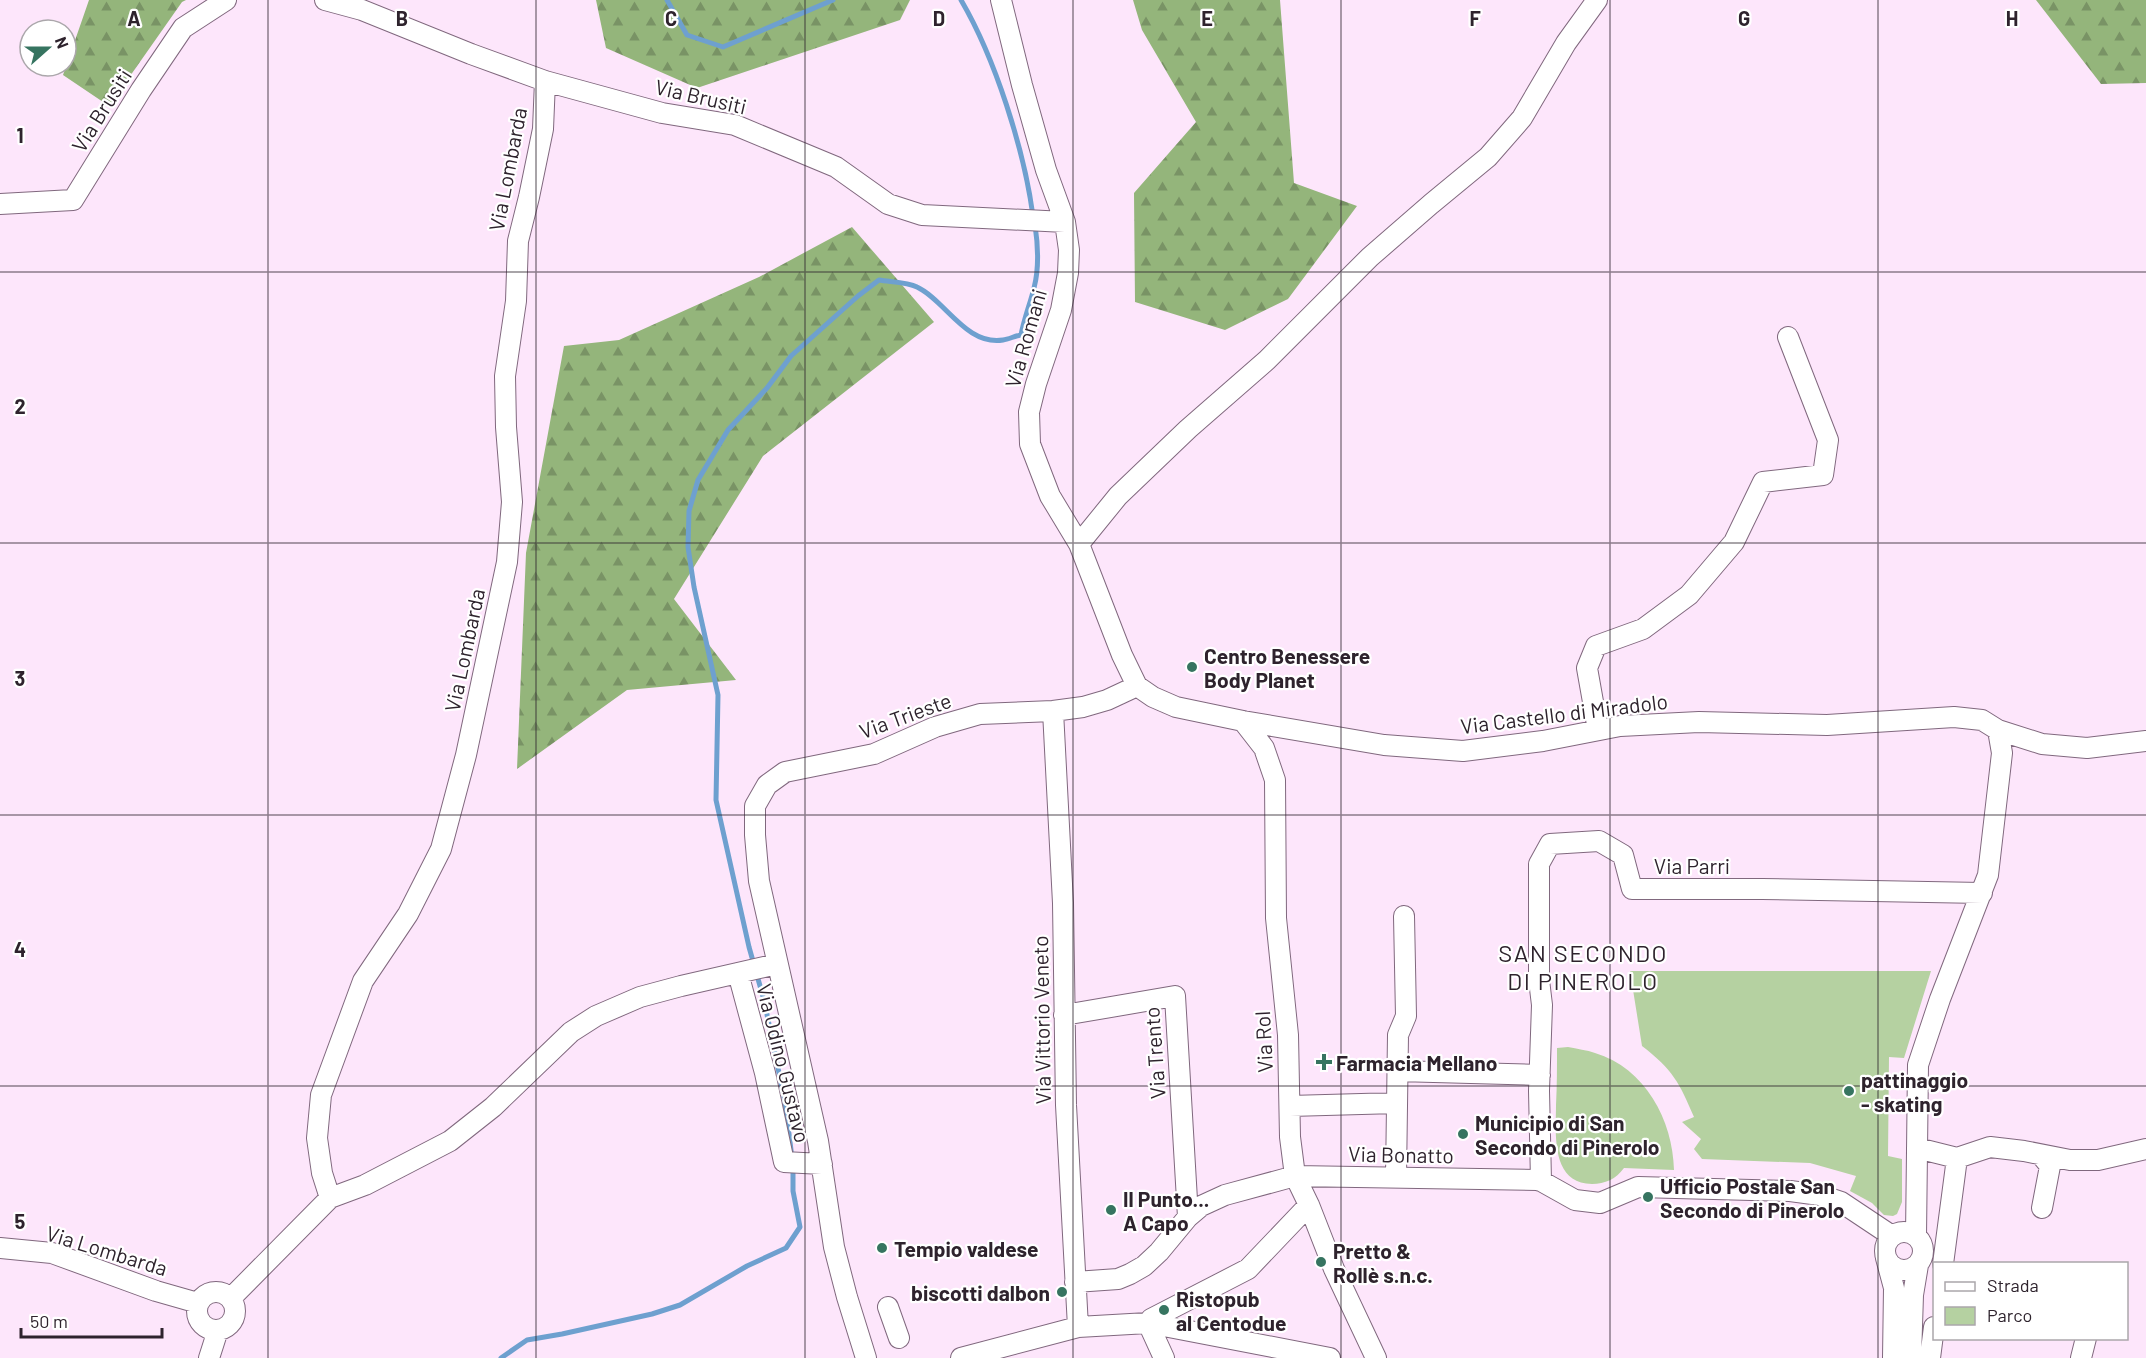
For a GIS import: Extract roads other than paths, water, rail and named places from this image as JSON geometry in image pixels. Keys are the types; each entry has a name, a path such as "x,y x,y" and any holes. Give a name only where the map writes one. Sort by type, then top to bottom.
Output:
{"street":[{"name":"Via Brusiti","path":"0,204 73,200 141,90 183,28 226,0"},
{"name":"Via Brusiti","path":"325,0 362,10 545,81 662,113 735,125 836,168 888,204 922,215 1061,222"},
{"name":"Via Romani","path":"1001,0 1069,250 1068,273 1061,310 1029,412 1030,444 1050,496 1079,544 1122,655 1137,686"},
{"path":"1079,544 1118,496 1188,429 1267,360 1370,257 1488,157 1521,118 1566,43 1597,0"},
{"name":"Via Lombarda","path":"330,1198 322,1173 317,1138 321,1095 363,981 408,914 441,849 466,755 507,562 512,502 506,427 506,376 516,301 518,241 543,129 545,81"},
{"path":"1598,730 1587,668 1596,646 1643,629 1689,595 1734,542 1763,482 1822,475 1828,440 1788,337"},
{"name":"Via Castello di Miradolo","path":"1137,686 1153,697 1176,707 1243,721 1384,746 1463,751 1543,741 1620,726 1699,722 1827,725 1954,717 1982,720 1998,730 2042,744 2087,748 2146,741"},
{"name":"Via Trieste","path":"777,964 759,881 755,835 755,806 767,785 785,772 874,754 935,726 980,714 1053,711 1083,707 1107,700 1137,686"},
{"name":"Via Vittorio Veneto","path":"1053,711 1063,903 1066,1105 1078,1327"},
{"name":"Via Rol","path":"1243,721 1264,748 1275,780 1276,918 1288,1035 1292,1161 1295,1176 1373,1357"},
{"path":"1893,1358 1895,1242 1917,1176 1918,1065 1940,999 1988,875 2002,753 1998,730"},
{"name":"Via Parri","path":"1540,1075 1542,1005 1539,961 1539,864 1550,844 1599,841 1623,855 1632,889 1982,893"},
{"path":"1396,1178 1398,1035 1406,1016 1404,916"},
{"path":"231,1298 330,1198 365,1185 450,1141 493,1107 571,1032 596,1016 640,997 777,964"},
{"name":"Via Odino Gustavo","path":"777,964 801,1060 822,1164 834,1247 866,1358"},
{"name":"Via Odino Gustavo","path":"738,973 765,1073 784,1162 822,1164"},
{"name":"Via Trento","path":"1064,1016 1175,996 1188,1217"},
{"path":"1397,1071 1540,1075 1541,1181"},
{"path":"1290,1106 1397,1103"},
{"path":"1917,1148 1958,1158 1990,1147 2070,1160 2098,1160 2146,1149"},
{"path":"2042,1155 2050,1166 2042,1208"},
{"path":"1943,1262 1958,1158"},
{"name":"Via Bonatto","path":"1075,1282 1118,1279 1144,1266 1159,1252 1188,1217 1202,1206 1225,1195 1295,1176 1541,1181 1575,1200 1600,1203 1638,1187 1790,1191 1820,1195 1841,1202 1895,1242 1894,1268 1906,1271 1918,1265"},
{"path":"1148,1323 1151,1319 1248,1269 1309,1205"},
{"path":"1895,1242 1920,1241 1923,1253 1918,1265 1913,1295 1911,1358"},
{"name":"Via Lombarda","path":"0,1248 52,1253 156,1291 198,1303"},
{"path":"220,1292 231,1298 235,1309 232,1320 224,1328 212,1330 202,1324 197,1314 198,1303 207,1293 220,1292"},
{"path":"888,1307 899,1338"},
{"path":"1148,1323 1164,1358"},
{"path":"961,1358 1002,1352 1078,1327 1148,1323 1330,1358"},
{"path":"209,1358 218,1330"},
{"path":"1930,1358 1933,1339"},
{"path":"2081,1358 2086,1340"}],"waterway":[{"path":"667,0 687,35 723,47 833,0"},
{"path":"961,0 985,49 1006,105 1023,162 1033,216"},
{"path":"792,1158 785,1102 764,1000 749,947 716,800 718,695 694,587 688,547 689,511 698,480 728,430 767,388 791,356 879,280 917,287 978,336 990,340 1003,340 1021,335 1037,273 1035,225"},
{"path":"501,1358 527,1340 652,1314 680,1305 747,1266 786,1248 800,1227 793,1191 793,1167"}],"place":[{"name":"Centro Benessere Body Planet","path":"1192,667"},
{"name":"Farmacia Mellano","path":"1324,1062"},
{"name":"pattinaggio - skating","path":"1849,1091"},
{"name":"Municipio di San Secondo di Pinerolo","path":"1463,1134"},
{"name":"Ufficio Postale San Secondo di Pinerolo","path":"1648,1197"},
{"name":"Il Punto... A Capo","path":"1111,1210"},
{"name":"Tempio valdese","path":"882,1248"},
{"name":"Pretto & Rollè s.n.c.","path":"1321,1262"},
{"name":"biscotti dalbon","path":"1062,1292"},
{"name":"Ristopub al Centodue","path":"1164,1310"}],"district":[{"name":"SAN SECONDO DI PINEROLO","path":"1583,966"}]}
